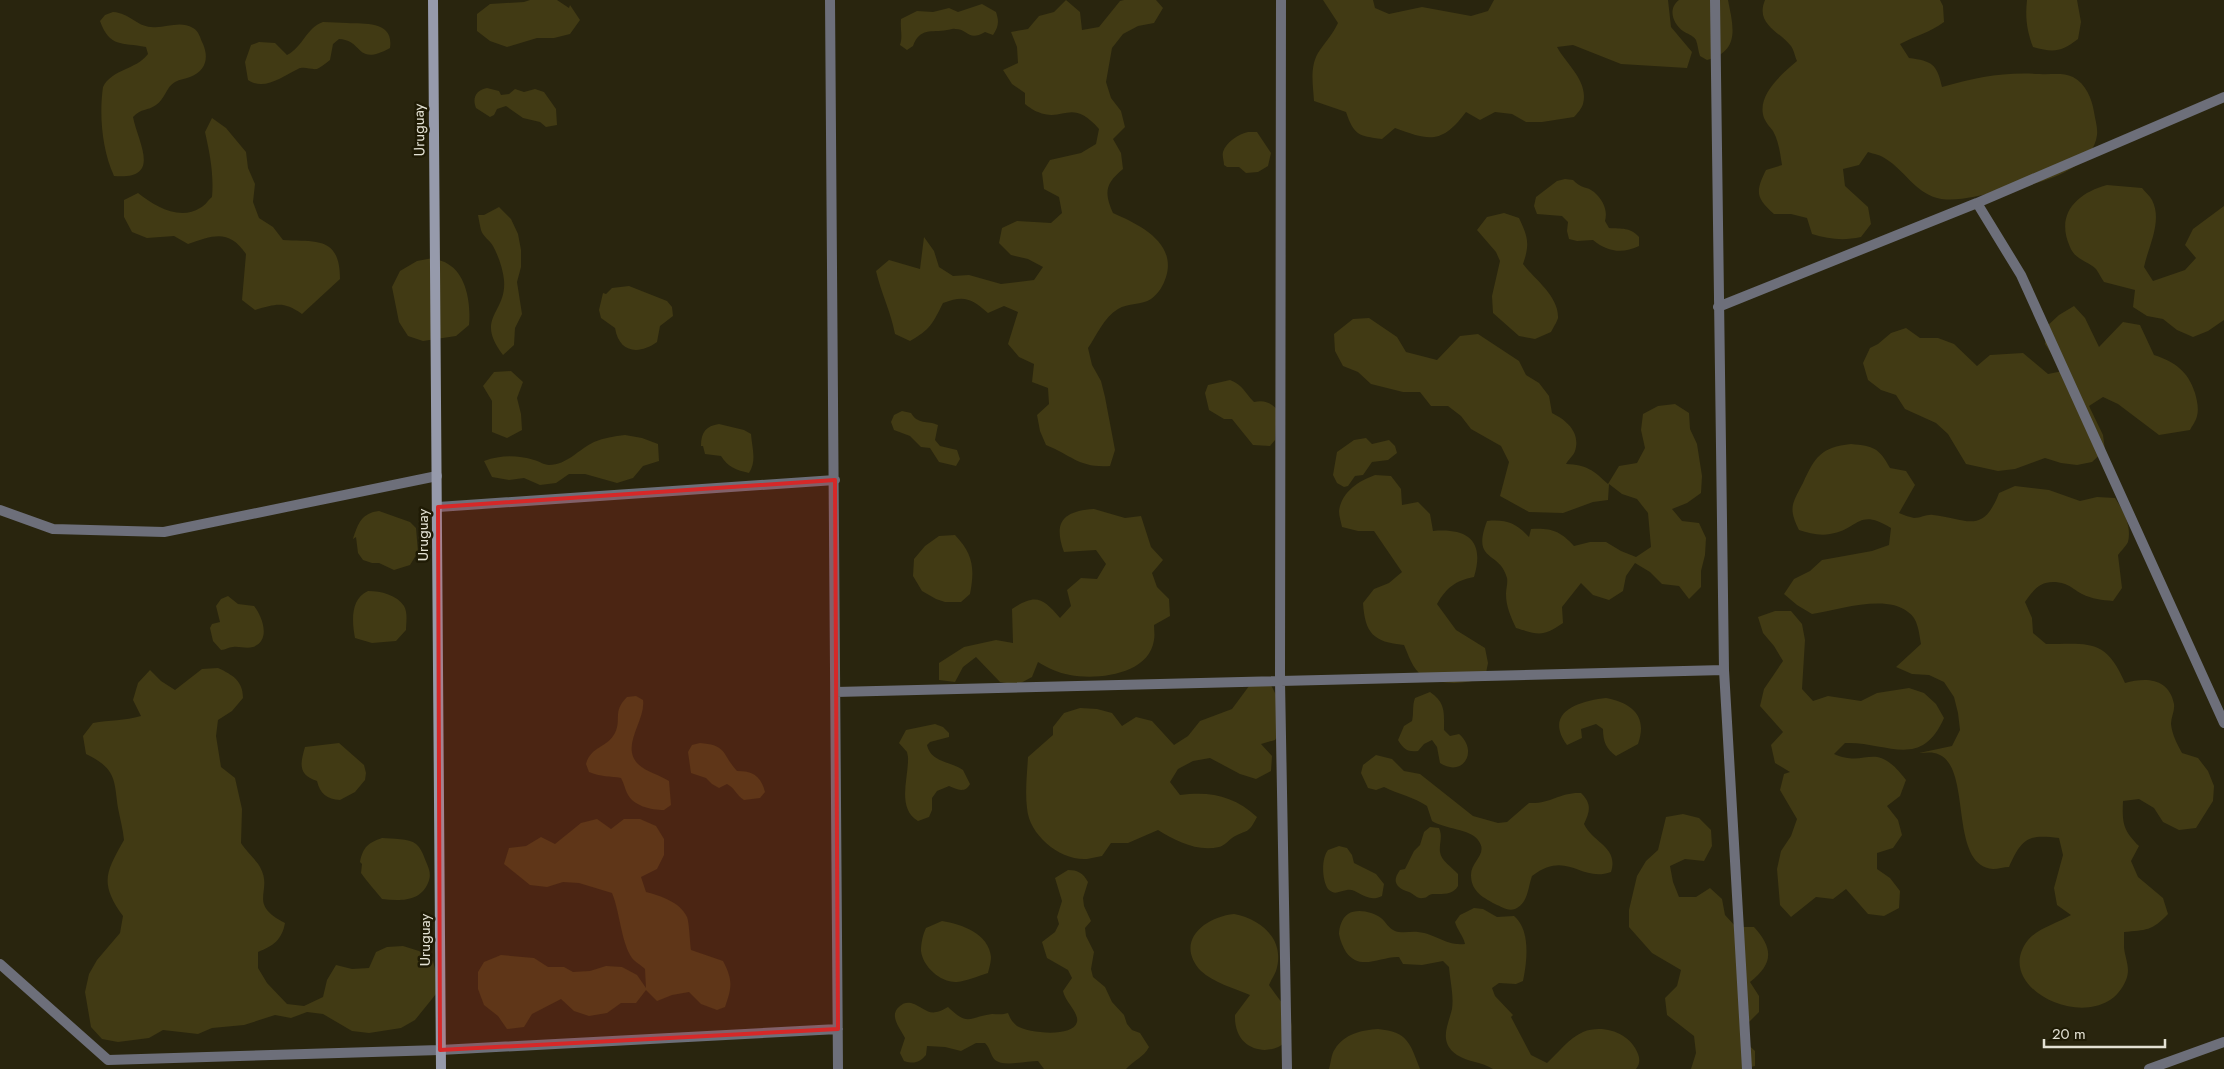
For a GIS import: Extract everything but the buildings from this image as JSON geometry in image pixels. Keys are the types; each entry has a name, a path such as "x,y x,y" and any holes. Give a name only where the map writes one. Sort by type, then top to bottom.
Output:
{"main road":[{"name":"Uruguay","path":"433,0 441,1069"}],"street":[{"path":"830,0 838,1069"},
{"path":"1281,0 1280,681 1287,1069"},
{"path":"1715,0 1724,670 1747,1069"},
{"path":"1718,308 1977,204 2224,97"},
{"path":"1977,204 2021,275 2224,723"},
{"path":"0,510 54,529 164,532 437,476"},
{"path":"438,507 834,480"},
{"path":"836,692 1724,670"},
{"path":"0,964 108,1060 440,1050 838,1030"},
{"path":"2150,1069 2224,1042"}],"highlighted area":[{"path":"835,480 838,1029 440,1050 438,507"}],"shaded area":[{"path":"530,0 557,0 569,8 570,5 580,20 570,34 554,38 537,38 507,47 490,41 477,31 477,14 490,4"},
{"path":"1066,0 1080,12 1082,30 1099,27 1120,1 1156,0 1163,8 1154,23 1138,26 1123,34 1112,48 1106,82 1111,98 1121,111 1125,127 1113,139 1121,153 1123,169 1113,179 1108,189 1107,194 1110,206 1113,213 1144,229 1161,244 1166,254 1168,265 1165,280 1156,294 1147,301 1122,307 1113,312 1088,348 1092,365 1101,381 1115,450 1110,466 1083,463 1046,445 1040,431 1037,415 1049,404 1048,388 1032,382 1034,364 1019,357 1008,344 1018,312 1004,306 988,313 972,301 956,299 943,303 927,329 910,341 895,334 876,271 889,260 920,269 924,237 934,251 939,267 953,276 969,275 1001,284 1034,280 1043,267 1028,259 1011,255 999,243 1002,228 1017,221 1051,223 1062,213 1059,197 1044,189 1042,173 1050,160 1081,153 1096,144 1099,129 1081,114 1074,112 1047,115 1033,110 1025,104 1025,93 1012,84 1003,70 1018,63 1017,47 1011,32 1028,29 1039,16 1054,12"},
{"path":"1323,0 1373,0 1375,8 1389,14 1422,7 1471,16 1488,11 1494,0 1668,0 1671,27 1692,52 1687,68 1621,64 1573,45 1557,47 1576,73 1583,88 1583,104 1574,117 1542,122 1526,122 1512,114 1495,112 1480,120 1466,112 1450,130 1435,137 1417,135 1395,128 1382,139 1374,138 1358,133 1346,112 1314,101 1312,75 1314,62 1338,23"},
{"path":"1679,0 1728,0 1733,28 1732,36 1730,44 1718,56 1707,60 1700,56 1696,40 1676,24 1673,16 1673,7"},
{"path":"1765,0 1940,0 1943,6 1944,22 1900,44 1909,58 1928,62 1932,65 1938,73 1942,87 1979,78 2002,75 2069,75 2078,80 2085,88 2092,102 2097,132 2093,148 2084,160 2071,169 2041,182 1975,197 1951,200 1937,198 1922,191 1886,159 1868,152 1859,165 1843,169 1845,186 1868,207 1871,224 1861,237 1836,239 1812,234 1807,218 1791,214 1774,214 1759,194 1760,184 1766,170 1782,165 1777,139 1764,118 1764,101 1772,86 1797,61 1791,46 1766,21 1763,15"},
{"path":"2027,0 2077,0 2081,22 2078,39 2067,47 2052,51 2033,47 2027,24"},
{"path":"982,4 996,12 998,24 993,35 985,32 975,36 953,29 923,33 913,46 907,50 900,45 901,19 917,11 933,12 949,8 958,12"},
{"path":"113,12 124,15 146,26 182,25 193,28 199,35 206,54 205,64 200,71 172,84 162,100 133,117 144,158 143,166 138,172 129,176 114,176 110,166 102,132 101,109 103,87 112,76 137,63 148,54 146,47 123,44 112,40 108,36 100,21 105,15"},
{"path":"323,22 370,24 383,28 388,33 390,48 371,55 365,54 347,40 339,39 333,44 330,60 317,69 300,68 273,82 267,83 260,84 248,80 245,62 251,45 259,42 275,43 287,55 297,47 312,29"},
{"path":"487,88 499,91 501,95 509,94 515,89 524,92 535,89 544,92 556,109 557,125 546,127 540,122 523,118 506,106 497,109 494,115 490,117 476,108 474,101 480,91"},
{"path":"212,118 226,128 246,152 248,168 255,184 253,202 259,218 273,227 283,240 324,244 331,248 336,255 340,279 302,314 285,305 269,306 255,310 242,300 246,254 240,246 227,237 206,238 188,244 174,236 147,238 132,232 124,217 124,200 138,193 159,207 184,213 192,212 202,207 212,197 211,164 205,132"},
{"path":"1248,132 1257,132 1271,153 1268,166 1258,172 1246,173 1239,167 1227,167 1224,165 1223,154 1227,145 1237,137"},
{"path":"1573,180 1594,192 1604,205 1605,221 1609,228 1626,229 1632,232 1639,237 1639,246 1621,251 1609,249 1593,240 1577,241 1569,239 1567,231 1568,222 1562,216 1537,214 1534,206 1536,197 1557,181"},
{"path":"2107,185 2142,188 2152,200 2156,217 2154,234 2144,267 2153,281 2185,270 2196,258 2185,245 2193,229 2224,206 2224,320 2208,331 2193,337 2177,330 2163,319 2147,316 2133,307 2135,290 2104,282 2093,266 2075,255 2066,235 2067,215 2078,199 2086,193"},
{"path":"499,207 511,219 518,234 521,250 521,267 517,282 522,314 515,328 514,345 503,355 491,332 491,324 504,291 504,280 500,262 492,244 482,232 478,215 484,215"},
{"path":"1504,213 1519,218 1527,241 1527,251 1523,264 1545,288 1555,302 1557,310 1558,318 1551,332 1535,339 1519,336 1493,313 1492,296 1500,261 1496,252 1477,230 1487,217"},
{"path":"433,258 448,264 460,275 468,300 469,325 456,336 423,341 408,336 399,322 392,287 400,271 417,261"},
{"path":"629,286 667,301 672,307 673,316 660,326 657,342 643,349 637,350 625,347 617,336 615,328 601,318 599,310 603,293 606,294 612,288"},
{"path":"2074,306 2085,318 2099,347 2123,322 2140,325 2154,355 2180,368 2192,385 2198,410 2196,420 2190,430 2159,435 2118,404 2103,397 2089,406 2103,435 2105,450 2092,462 2077,465 2045,458 2015,469 1998,471 1966,464 1948,434 1936,423 1905,409 1896,395 1881,390 1868,380 1863,363 1870,348 1891,333 1906,328 1920,338 1938,338 1954,344 1977,366 1990,355 2023,353 2048,374 2063,371 2045,344 2046,327 2059,315"},
{"path":"1369,318 1397,337 1406,352 1437,360 1460,336 1478,334 1519,361 1526,375 1539,383 1549,396 1552,413 1567,423 1574,432 1576,438 1575,451 1566,464 1589,469 1608,484 1619,466 1637,463 1645,448 1641,430 1643,414 1658,406 1675,404 1689,413 1690,429 1697,444 1702,476 1701,493 1687,503 1672,509 1682,521 1699,523 1706,538 1705,555 1701,571 1701,587 1689,599 1679,586 1662,584 1650,572 1635,563 1626,576 1623,591 1609,600 1593,595 1581,583 1562,607 1563,623 1545,633 1530,632 1516,628 1507,603 1507,578 1499,563 1488,555 1482,544 1487,521 1505,521 1520,528 1529,537 1531,529 1550,530 1560,534 1574,546 1590,542 1606,542 1636,557 1651,547 1648,513 1637,499 1622,494 1609,484 1608,500 1593,502 1563,513 1529,512 1500,496 1509,462 1501,446 1471,429 1461,416 1448,406 1431,406 1420,392 1403,392 1371,384 1358,372 1343,366 1335,351 1334,334 1353,319"},
{"path":"511,371 523,382 517,398 522,430 507,438 492,432 492,401 483,386 494,372"},
{"path":"1230,380 1241,387 1254,402 1266,402 1277,409 1275,440 1270,446 1253,445 1232,419 1224,419 1209,410 1205,393 1208,385"},
{"path":"902,411 911,413 920,421 938,425 935,440 940,446 957,450 960,459 956,466 939,462 930,448 921,447 910,436 894,430 891,422 894,415"},
{"path":"719,424 744,430 751,434 753,464 749,473 733,468 721,456 705,454 703,446 701,446 703,433 711,426"},
{"path":"625,435 642,438 658,444 659,461 643,466 633,478 617,483 585,474 569,474 556,483 540,485 524,478 509,480 492,477 484,461 503,457 521,457 547,465 555,464 567,460 594,442 609,437"},
{"path":"1366,438 1372,444 1389,440 1395,446 1397,453 1388,460 1372,462 1363,475 1355,476 1348,486 1344,487 1337,483 1333,475 1337,452 1354,440"},
{"path":"1851,444 1871,447 1879,452 1890,468 1906,471 1915,485 1899,513 1912,518 1931,515 1965,521 1980,519 1987,515 1999,493 2015,486 2049,490 2080,501 2097,497 2115,498 2124,513 2128,524 2129,536 2127,544 2118,555 2122,588 2113,601 2090,597 2065,584 2051,582 2037,588 2025,602 2032,618 2033,633 2046,644 2085,644 2094,647 2103,651 2111,658 2125,683 2148,680 2162,684 2171,695 2174,704 2171,724 2178,746 2182,753 2198,758 2208,771 2214,786 2213,801 2196,828 2179,830 2163,822 2154,808 2139,799 2123,801 2125,826 2139,846 2131,861 2138,877 2163,898 2168,914 2153,927 2124,932 2124,947 2128,967 2127,976 2113,998 2095,1006 2074,1007 2053,1002 2035,991 2023,976 2020,959 2028,940 2043,929 2071,915 2057,905 2054,888 2063,855 2059,838 2040,837 2027,840 2018,850 2009,867 1993,869 1979,863 1970,850 1964,832 1954,774 1946,760 1934,753 1919,753 1952,746 1960,730 1954,697 1944,682 1929,675 1912,674 1896,667 1921,644 1918,626 1914,618 1908,612 1887,604 1862,605 1812,614 1784,594 1794,579 1810,571 1822,560 1872,551 1889,545 1891,528 1880,522 1864,520 1840,532 1826,535 1799,530 1793,516 1794,501 1811,466 1826,451 1841,445"},
{"path":"1375,475 1391,476 1401,489 1402,505 1418,502 1430,514 1433,531 1456,532 1471,539 1475,546 1477,565 1474,577 1452,586 1444,593 1437,604 1456,630 1485,648 1488,663 1485,678 1453,683 1429,679 1416,669 1404,645 1393,644 1378,638 1369,629 1363,603 1374,589 1389,583 1402,572 1374,531 1358,531 1342,527 1339,511 1347,492 1363,480"},
{"path":"1094,509 1125,518 1141,516 1151,547 1163,560 1152,573 1157,587 1169,599 1170,616 1154,625 1154,640 1150,652 1143,661 1132,668 1120,672 1094,677 1066,674 1038,662 1032,677 1017,685 1000,682 976,657 963,667 955,682 939,680 939,663 964,647 996,640 1013,643 1012,609 1027,601 1039,600 1049,606 1060,618 1071,606 1067,590 1081,578 1097,579 1106,564 1096,550 1064,552 1060,533 1060,526 1068,516 1075,512"},
{"path":"379,511 410,522 416,528 418,552 410,565 394,570 379,563 363,560 358,553 356,537 353,539 359,524 368,514"},
{"path":"955,535 969,555 972,569 972,585 970,594 961,602 945,602 922,591 913,576 914,559 925,546 939,536"},
{"path":"368,591 388,594 404,606 406,630 396,641 372,643 355,638 353,618 355,605 358,599"},
{"path":"228,596 238,604 254,606 264,628 264,634 259,644 250,648 231,647 221,650 213,641 210,628 212,624 220,622 216,606 221,599"},
{"path":"1775,611 1791,611 1802,624 1805,640 1802,689 1813,701 1828,696 1861,701 1877,693 1909,688 1924,693 1936,704 1944,718 1935,734 1925,744 1913,749 1901,750 1845,743 1834,754 1846,758 1878,757 1895,767 1906,780 1900,796 1887,806 1898,820 1902,835 1893,848 1877,853 1877,869 1890,878 1900,891 1899,908 1884,916 1868,914 1846,889 1833,899 1816,897 1791,917 1780,905 1777,869 1781,851 1791,836 1797,819 1780,790 1784,774 1790,772 1775,763 1771,745 1783,732 1760,706 1764,689 1783,661 1763,633 1758,617"},
{"path":"218,668 236,679 243,692 243,698 232,711 218,720 216,736 221,767 235,778 242,809 241,843 259,865 264,883 264,903 273,916 285,923 282,934 276,942 258,952 258,968 267,983 287,1004 304,1006 323,997 327,980 336,965 352,969 369,968 376,952 387,947 403,946 419,951 433,961 437,977 436,994 415,1020 401,1028 369,1033 352,1031 323,1014 307,1012 291,1018 275,1015 244,1025 212,1028 198,1034 163,1030 149,1038 118,1042 102,1039 91,1027 85,992 89,974 97,960 120,933 123,916 110,895 108,878 109,869 124,840 112,775 96,759 86,754 83,736 93,723 141,716 133,700 138,683 150,670 161,681 175,690 202,669"},
{"path":"1268,679 1283,709 1284,726 1275,740 1261,744 1272,756 1271,771 1256,779 1240,774 1210,758 1193,761 1178,769 1170,782 1180,795 1212,795 1240,804 1257,817 1247,831 1232,838 1224,845 1203,848 1195,847 1172,838 1158,830 1128,843 1111,843 1102,856 1087,859 1067,856 1057,851 1040,837 1033,828 1026,802 1028,757 1053,735 1053,727 1064,713 1080,708 1097,709 1112,713 1122,726 1136,717 1152,721 1174,745 1188,736 1200,721 1232,709 1252,682"},
{"path":"1430,692 1439,700 1443,709 1444,730 1450,736 1459,734 1468,748 1466,760 1461,765 1448,767 1440,763 1437,747 1432,740 1424,744 1418,751 1409,751 1398,740 1404,726 1412,721 1415,698"},
{"path":"636,696 643,700 643,708 632,741 633,757 641,767 669,781 671,805 664,810 648,808 638,804 627,793 621,778 593,774 589,772 586,764 588,758 595,750 608,742 615,733 618,724 618,711 622,702 627,697"},
{"path":"1606,698 1623,703 1635,712 1641,726 1638,744 1616,756 1606,744 1603,729 1596,724 1581,729 1582,738 1567,745 1561,734 1559,724 1562,716 1575,705"},
{"path":"935,724 943,727 949,733 949,737 930,742 927,745 929,751 937,758 963,770 970,784 963,790 949,786 937,791 932,798 932,810 929,817 918,821 911,815 905,800 908,757 907,752 899,743 906,730"},
{"path":"339,743 364,765 366,773 365,780 355,792 340,800 325,795 317,781 306,776 302,768 305,747"},
{"path":"700,743 709,744 720,749 737,771 752,773 759,778 765,792 760,798 744,800 727,784 719,788 706,778 691,773 688,752 692,745"},
{"path":"1376,755 1392,759 1404,771 1420,774 1473,816 1498,823 1507,822 1529,803 1543,802 1567,794 1581,793 1587,801 1589,808 1584,824 1608,851 1613,864 1611,872 1591,873 1565,866 1544,869 1532,876 1527,895 1519,907 1510,910 1497,905 1479,894 1473,886 1472,870 1482,849 1474,836 1432,821 1427,806 1417,800 1384,787 1376,790 1368,788 1361,773 1363,765"},
{"path":"1683,814 1699,818 1711,830 1712,846 1704,861 1685,859 1670,866 1673,882 1679,897 1696,897 1710,888 1722,899 1725,915 1736,927 1754,927 1761,935 1768,949 1767,962 1758,975 1750,982 1759,996 1759,1012 1748,1023 1742,1039 1755,1051 1755,1066 1743,1069 1691,1069 1696,1053 1694,1036 1667,1015 1665,998 1677,986 1681,970 1652,953 1629,927 1629,910 1637,876 1646,861 1658,850 1666,817"},
{"path":"597,819 611,829 624,819 640,819 656,826 664,839 664,855 657,869 641,877 646,892 670,900 684,912 688,919 691,950 723,961 730,979 729,994 725,1007 717,1010 701,1004 689,992 672,995 657,1001 646,990 636,1003 621,1003 607,1013 589,1016 574,1011 561,999 532,1014 524,1027 507,1029 498,1016 484,1005 478,989 478,972 484,962 501,955 534,958 548,967 564,967 573,972 590,971 606,966 622,967 637,975 646,988 645,969 633,959 628,951 612,893 579,883 563,882 547,887 530,885 504,864 509,848 526,846 541,837 555,844 581,823"},
{"path":"1430,827 1439,828 1441,834 1441,855 1458,874 1458,886 1451,892 1431,894 1421,898 1401,889 1397,884 1396,878 1400,870 1405,869 1414,851 1420,845 1424,832"},
{"path":"382,838 413,842 420,848 430,876 428,883 420,894 402,900 382,899 361,873 362,864 360,862 365,849 373,842"},
{"path":"1339,846 1347,848 1352,855 1354,863 1376,874 1384,884 1382,896 1371,898 1351,890 1335,893 1328,889 1324,875 1324,859 1328,850"},
{"path":"1068,870 1080,873 1088,882 1083,898 1084,906 1091,921 1085,928 1086,936 1094,952 1091,969 1093,977 1105,987 1112,1002 1124,1015 1127,1024 1132,1030 1140,1033 1149,1047 1144,1053 1126,1069 1044,1069 1038,1061 999,1062 993,1058 985,1043 976,1043 961,1051 945,1047 927,1046 926,1055 921,1060 914,1063 904,1061 900,1053 905,1038 896,1022 895,1013 905,1003 911,1003 932,1012 948,1007 965,1019 1008,1013 1011,1020 1017,1026 1030,1031 1050,1033 1074,1027 1077,1022 1076,1014 1063,991 1072,978 1068,970 1047,958 1042,942 1055,932 1059,924 1057,917 1062,901 1055,878"},
{"path":"1474,908 1483,909 1497,917 1514,916 1523,929 1526,965 1523,981 1516,984 1499,983 1492,988 1495,996 1513,1015 1511,1017 1531,1055 1547,1063 1568,1042 1583,1032 1599,1029 1608,1030 1623,1036 1634,1047 1639,1060 1636,1069 1493,1069 1461,1057 1451,1050 1446,1039 1452,1009 1449,967 1443,961 1422,965 1403,964 1399,957 1371,962 1358,961 1346,952 1339,934 1344,918 1352,912 1360,911 1378,916 1395,931 1425,933 1446,942 1465,944 1455,922 1460,915"},
{"path":"1234,914 1262,926 1274,941 1277,950 1276,971 1269,985 1290,1018 1291,1031 1287,1041 1278,1047 1267,1050 1255,1048 1245,1042 1237,1031 1235,1015 1250,995 1212,979 1201,971 1193,960 1192,941 1196,933 1212,920"},
{"path":"942,921 966,928 980,936 989,949 991,957 988,973 965,981 951,982 939,977 929,968 922,957 921,945 923,936 926,928"},
{"path":"1378,1029 1402,1036 1410,1046 1420,1069 1329,1069 1334,1051 1343,1040 1348,1036 1366,1030"}]}
